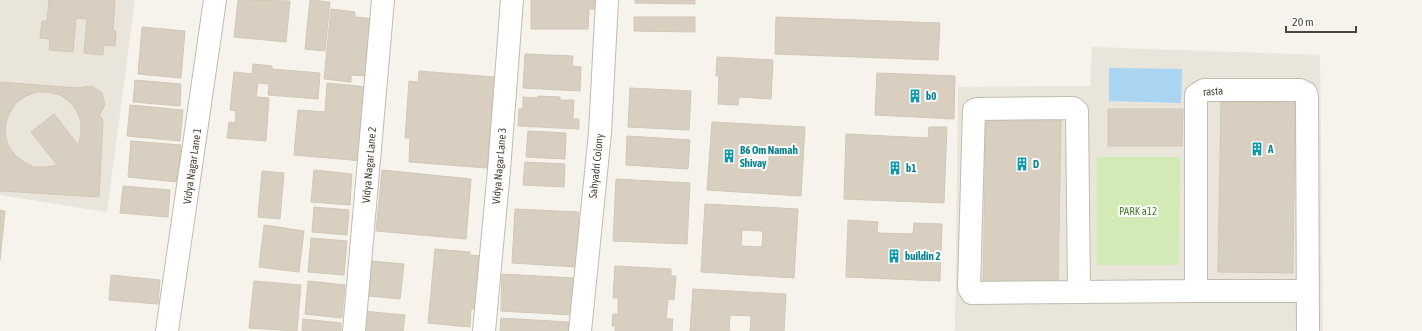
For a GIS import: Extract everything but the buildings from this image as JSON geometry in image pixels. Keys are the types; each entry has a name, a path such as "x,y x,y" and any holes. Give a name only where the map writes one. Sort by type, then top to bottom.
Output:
{"street":[{"name":"Vidya Nagar Lane 1","path":"167,331 215,0"},
{"name":"Vidya Nagar Lane 2","path":"354,331 383,0"},
{"name":"Vidya Nagar Lane 3","path":"484,331 500,170 512,0"},
{"name":"Sahyadri Colony","path":"580,331 600,132 607,0"},
{"name":"rasta","path":"1196,291 1196,95 1204,90 1300,90 1306,93 1307,98 1308,331"},
{"path":"1079,292 1077,111 1073,108 976,109 973,112 970,291 975,293 1308,291"}],"shaded area":[{"path":"0,0 135,0 107,212 0,195"},
{"path":"1092,47 1320,55 1323,331 955,331 958,87 1090,86"}],"green space":[{"name":"PARK a12","path":"1097,157 1180,157 1179,265 1097,265"}],"water":[{"path":"1109,68 1182,69 1181,103 1109,101"}],"place":[{"name":"b0","path":"915,96"},
{"name":"A","path":"1257,149"},
{"name":"B6 Om Namah Shivay","path":"729,156"},
{"name":"D","path":"1022,164"},
{"name":"b1","path":"895,168"},
{"name":"buildin 2","path":"894,256"}]}
